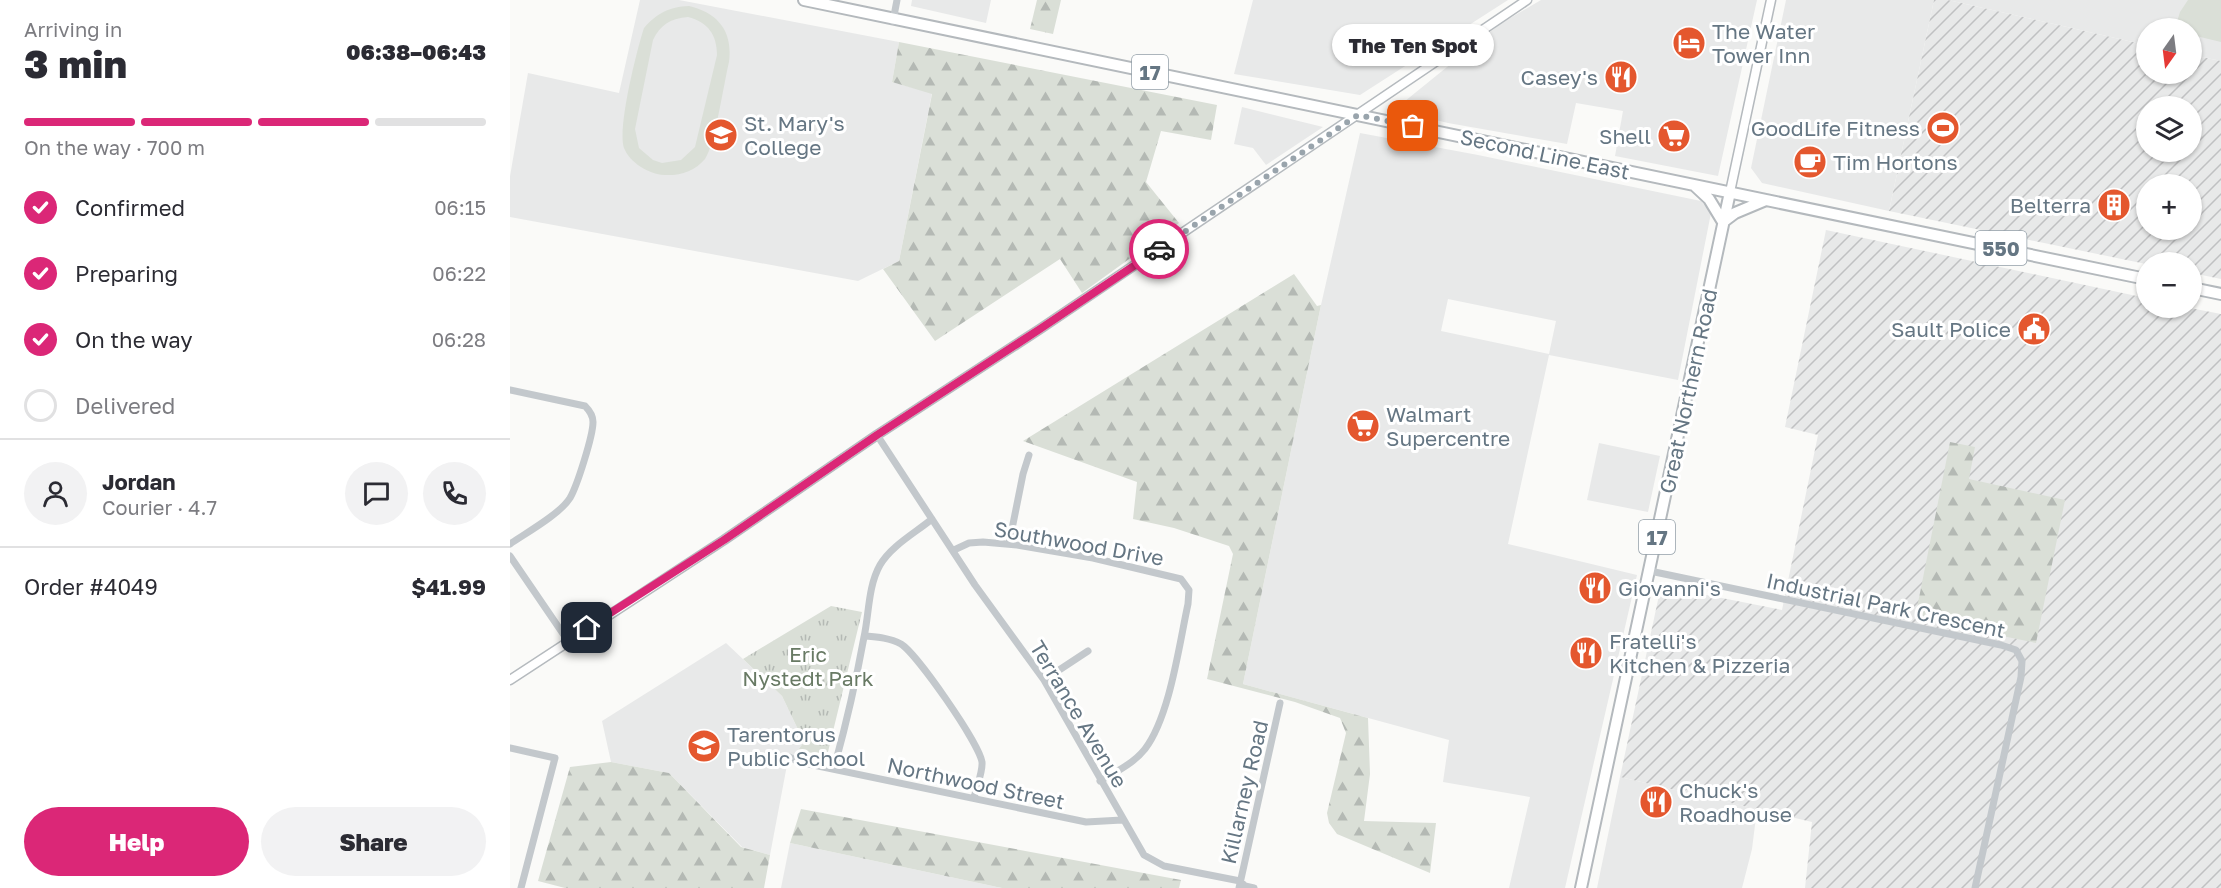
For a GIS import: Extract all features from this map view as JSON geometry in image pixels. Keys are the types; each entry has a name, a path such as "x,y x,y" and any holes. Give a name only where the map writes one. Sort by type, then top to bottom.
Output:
{"highway":[{"name":"Second Line East","path":"804,0 2136,277"},
{"path":"1693,184 1709,199 1724,222 1735,213 1766,200"},
{"name":"Great Northern Road","path":"1581,888 1730,192"},
{"path":"2202,290 2221,294"}],"main road":[{"path":"510,680 1040,329 1527,0"},
{"name":"Great Northern Road","path":"1730,192 1771,0"}],"street":[{"path":"893,19 897,0"},
{"path":"510,390 585,406 593,421 582,467 569,499 550,516 510,544"},
{"name":"Terrance Avenue","path":"877,435 975,585 1044,680 1144,855 1164,866 1254,888"},
{"path":"1009,544 1029,455"},
{"path":"834,768 843,737 865,636 870,599 879,567 888,555 932,519"},
{"name":"Southwood Drive","path":"954,550 976,542 1009,544 1093,558 1181,579 1189,590 1188,604 1163,716 1146,748 1134,760 1100,781"},
{"path":"510,556 568,641"},
{"name":"Industrial Park Crescent","path":"1650,571 2016,650 2022,661 2021,677 1975,888"},
{"path":"865,636 889,639 902,645 915,657 973,740 982,763 974,798"},
{"path":"1044,680 1088,651"},
{"name":"Killarney Road","path":"1240,885 1280,703"},
{"path":"510,748 555,758 520,888"},
{"name":"Northwood Street","path":"789,757 799,762 1086,822 1122,820"}],"shaded area":[{"name":"St. Mary's College","path":"640,0 679,0 899,42 892,82 932,93 899,261 858,281 510,217 510,176 528,73 619,93"},
{"path":"912,0 991,0 986,23 911,6"},
{"path":"1253,0 1508,0 1360,95 1234,74"},
{"path":"1541,0 1757,0 1718,176 1615,156 1623,111 1576,103 1567,144 1448,123 1394,110 1500,24"},
{"path":"1786,0 1934,0 1889,211 1762,183 1751,168"},
{"path":"1934,0 1948,0 2136,43 2136,84 2202,84 2202,57 2221,61 2221,279 2202,275 2202,252 2136,252 2136,262 1889,211"},
{"path":"1948,0 2221,0 2221,61 2202,57 2202,18 2136,18 2136,43"},
{"path":"1242,107 1323,127 1266,165 1253,148 1234,144"},
{"path":"1360,133 1701,201 1711,213 1678,380 1549,355 1508,544 1637,575 1565,888 1509,888 1530,797 1443,782 1449,740 1243,684 1321,305","holes":["1448,299 1556,321 1549,354 1441,331"]},
{"path":"1826,230 2136,296 2136,318 2202,318 2202,310 2221,314 2221,888 1805,888 1812,822 1620,777 1661,586 1782,610 1818,435 1785,427"},
{"path":"1599,443 1660,456 1648,512 1587,500"},
{"name":"Tarentorus Public School","path":"726,643 782,696 804,742 787,765 770,855 742,847 669,773 611,762 602,721"},
{"path":"1620,777 1757,809 1752,849 1742,888 1597,888"},
{"path":"790,843 1002,888 781,888"}],"green space":[{"path":"1037,0 1061,0 1053,34 1030,29"},
{"path":"2188,0 2221,0 2221,42 2202,37 2202,18 2178,18"},
{"path":"689,6 708,13 721,25 729,41 729,62 716,127 705,159 697,167 687,172 664,175 646,170 635,163 624,148 623,124 644,28 654,18 669,9","holes":["688,17 695,19 710,30 717,48 717,55 695,147 681,160 662,163 653,160 639,148 635,129 653,40 659,30 671,21"]},
{"path":"899,42 1217,105 1211,140 1161,131 1146,182 1179,223 1082,293 1060,259 935,341 883,269 899,261 932,94 892,82"},
{"path":"1294,274 1317,306 1321,305 1243,684 1368,718 1370,774 1364,821 1436,823 1430,873 1337,834 1329,823 1327,813 1346,733 1340,718 1295,702 1207,679 1233,554 1229,546 1174,528 1133,519 1137,482 1023,441"},
{"path":"1950,442 1975,447 1969,479 2065,500 2036,643 1915,618"},
{"name":"Eric Nystedt Park","path":"831,606 862,612 827,756 798,750 804,742 782,696 743,659"},
{"path":"611,762 669,773 741,847 770,855 764,888 565,888 538,881 570,767"},
{"path":"801,809 1181,880 1179,888 1002,888 790,843"}],"way so far":[{"path":"1159,249 1358,115 1413,126"}],"place":[{"name":"The Water Tower Inn","path":"1689,43"},
{"name":"Casey's","path":"1621,77"},
{"name":"The Ten Spot","path":"1413,126"},
{"name":"GoodLife Fitness","path":"1943,128"},
{"name":"St. Mary's College","path":"721,135"},
{"name":"Shell","path":"1674,136"},
{"name":"Tim Hortons","path":"1810,162"},
{"name":"Belterra","path":"2114,205"},
{"name":"Sault Police","path":"2034,329"},
{"name":"Walmart Supercentre","path":"1363,426"},
{"name":"Giovanni's","path":"1595,588"},
{"name":"Fratelli's Kitchen & Pizzeria","path":"1586,653"},
{"name":"Tarentorus Public School","path":"704,746"},
{"name":"Chuck's Roadhouse","path":"1656,802"}],"route":[{"path":"587,628 724,540 877,435 1159,249"}]}
